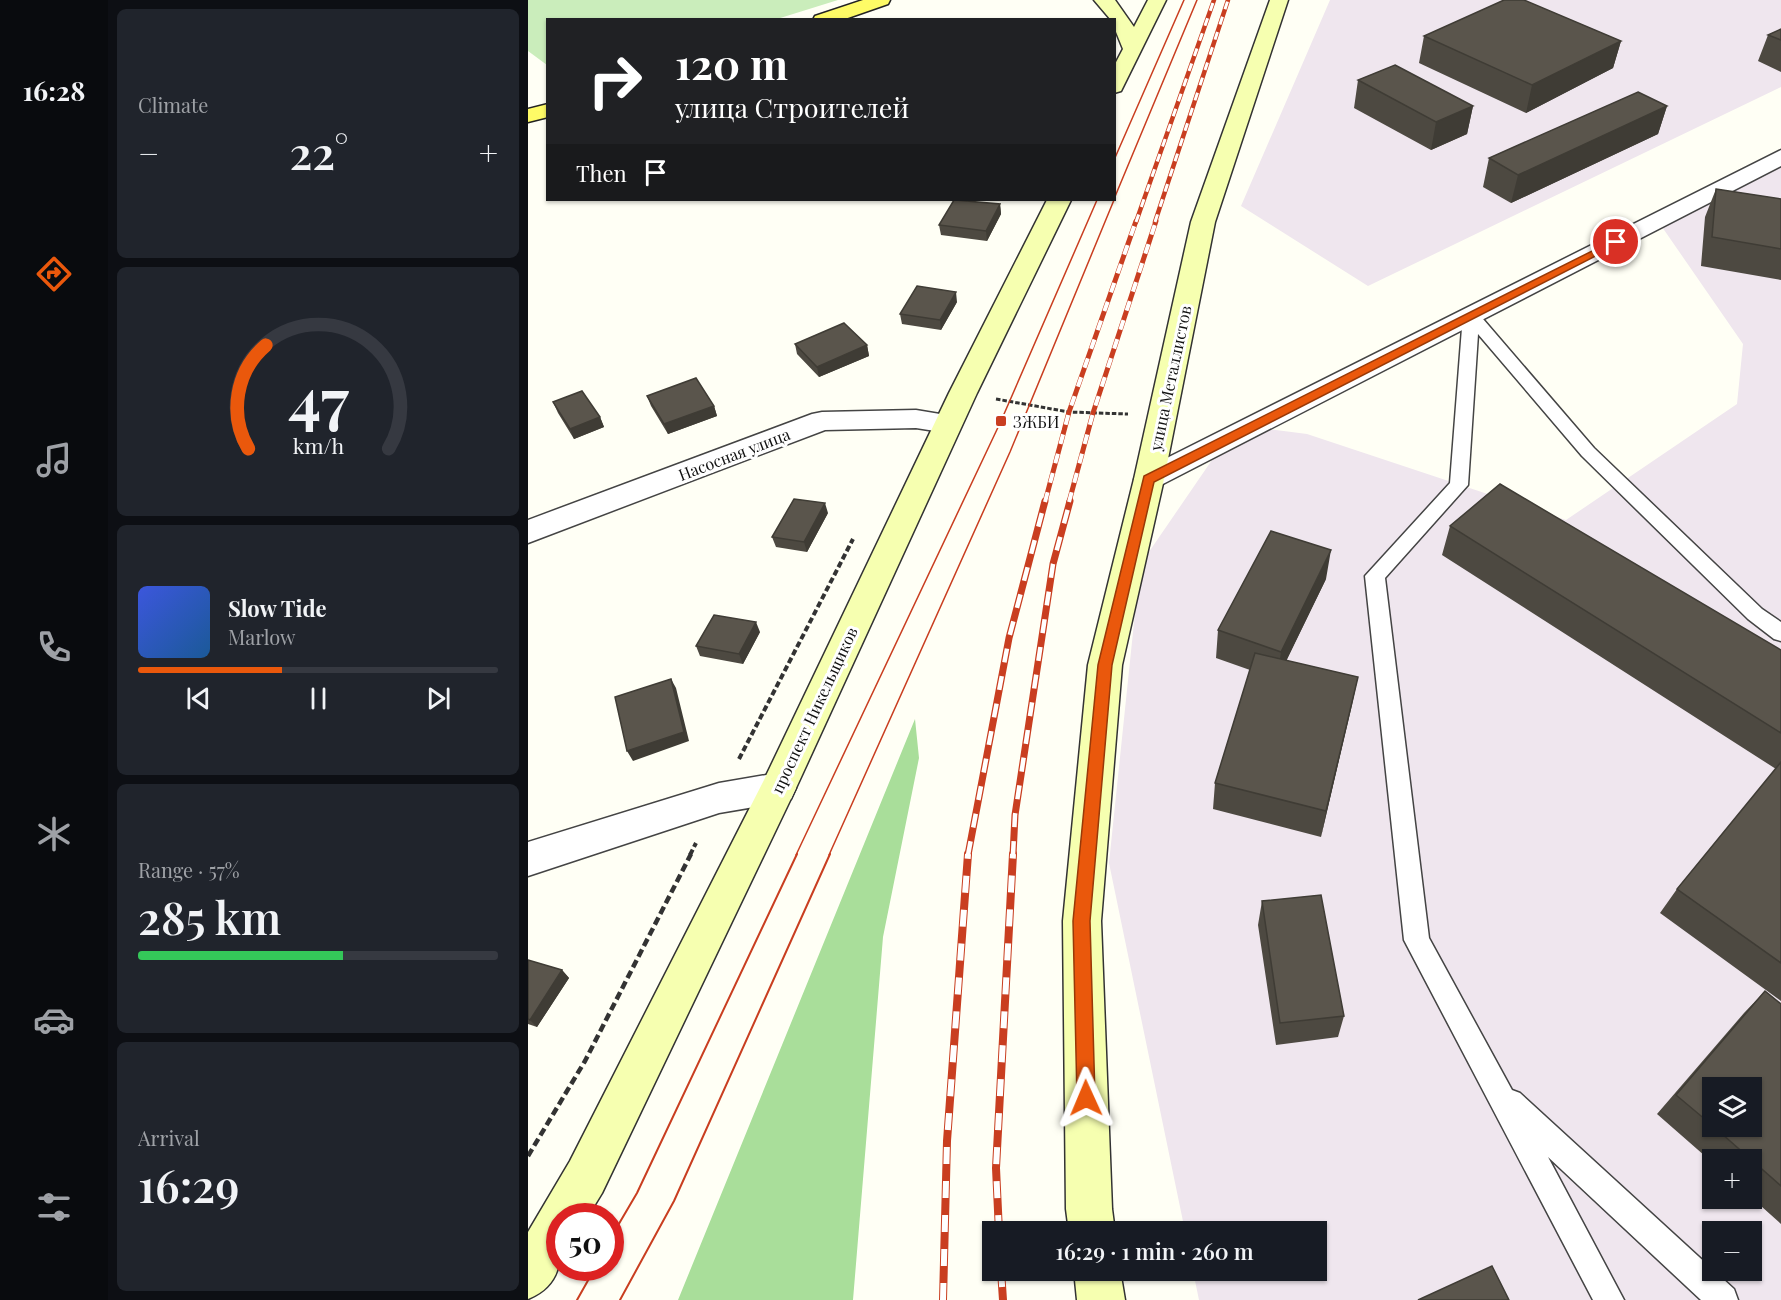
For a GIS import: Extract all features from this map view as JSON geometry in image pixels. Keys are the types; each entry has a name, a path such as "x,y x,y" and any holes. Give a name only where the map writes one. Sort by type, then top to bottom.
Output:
{"main road":[{"path":"828,18 881,0"},
{"path":"1102,0 1112,6 1118,15 1133,50"},
{"path":"1116,83 1157,0"},
{"name":"улица Металлистов","path":"1091,1221 1082,921 1105,665 1149,479 1203,222 1279,0"},
{"path":"528,116 546,111"},
{"name":"проспект Никельщиков","path":"571,1203 586,1177 778,788 948,424 1059,201"},
{"path":"528,1276 546,1246"},
{"path":"1098,1281 1101,1300"}],"street":[{"path":"1149,479 1781,158"},
{"name":"Насосная улица","path":"528,532 822,421 916,419 948,424"},
{"path":"528,859 719,798 778,788"}],"lane":[{"path":"1471,315 1588,452 1755,614 1781,633"},
{"path":"1471,315 1459,485 1375,576 1417,940 1609,1300"},
{"path":"1498,1093 1723,1300"}],"path":[{"path":"963,393 1069,412 1162,416"},
{"path":"528,1156 585,1061 856,535"}],"shaded area":[{"path":"1330,0 1781,0 1781,87 1368,286 1241,206"},
{"path":"1781,163 1781,1300 1199,1300 1195,1281 1327,1281 1327,1221 1183,1221 1109,863 1140,565 1236,425 1307,434 1566,520 1737,404 1743,344 1660,224"}],"green space":[{"path":"528,0 838,0 780,18 546,18 546,64 528,51"},
{"path":"915,719 919,758 883,937 853,1300 678,1300"}],"building":[{"path":"1504,0 1524,0 1621,41 1532,85 1424,36"},
{"path":"1781,29 1781,40 1768,35"},
{"path":"1395,65 1473,106 1436,122 1358,80"},
{"path":"1638,92 1667,106 1518,175 1489,158"},
{"path":"1716,189 1781,199 1781,249 1712,237"},
{"path":"953,201 1000,204 986,231 939,225"},
{"path":"917,286 956,292 940,320 900,314"},
{"path":"844,323 867,345 817,367 795,344"},
{"path":"696,378 714,406 664,424 647,396"},
{"path":"582,391 600,417 570,429 553,402"},
{"path":"1500,484 1781,650 1781,733 1450,526"},
{"path":"794,499 825,503 804,542 772,537"},
{"path":"1271,531 1331,550 1281,652 1218,630"},
{"path":"714,615 756,622 739,654 696,646"},
{"path":"1255,653 1358,677 1326,811 1215,783"},
{"path":"671,679 684,732 627,751 615,697"},
{"path":"1781,762 1781,963 1677,889"},
{"path":"1321,895 1344,1016 1280,1023 1262,901"},
{"path":"528,960 562,970 530,1020 528,1019"},
{"path":"1765,991 1781,1004 1781,1186 1762,1169 1762,1149 1739,1149 1725,1137 1762,1137 1762,1077 1702,1077 1702,1117 1676,1095"},
{"path":"1492,1266 1509,1300 1418,1300"}],"tram line":[{"path":"1116,155 1184,0"},
{"path":"1116,194 1197,0"},
{"path":"796,855 1001,421 1097,201"},
{"path":"829,855 1010,452 1114,201"},
{"path":"624,1215 637,1193 797,854"},
{"path":"620,1300 674,1201 830,854"},
{"path":"577,1300 588,1281"}],"railway":[{"path":"1136,222 1214,0"},
{"path":"1155,222 1228,0"},
{"path":"1045,502 1069,412 1136,221"},
{"path":"1069,502 1093,413 1156,221"},
{"path":"968,855 1009,638 1045,501"},
{"path":"1013,855 1015,815 1053,564 1070,501"},
{"path":"943,1300 947,1141 968,854"},
{"path":"998,1221 996,1168 1013,854"},
{"path":"1002,1281 1003,1300"}],"place":[{"name":"ЗЖБИ","path":"1001,421"}],"route":[{"path":"1086,1098 1082,921 1105,665 1149,479 1616,242"}]}
